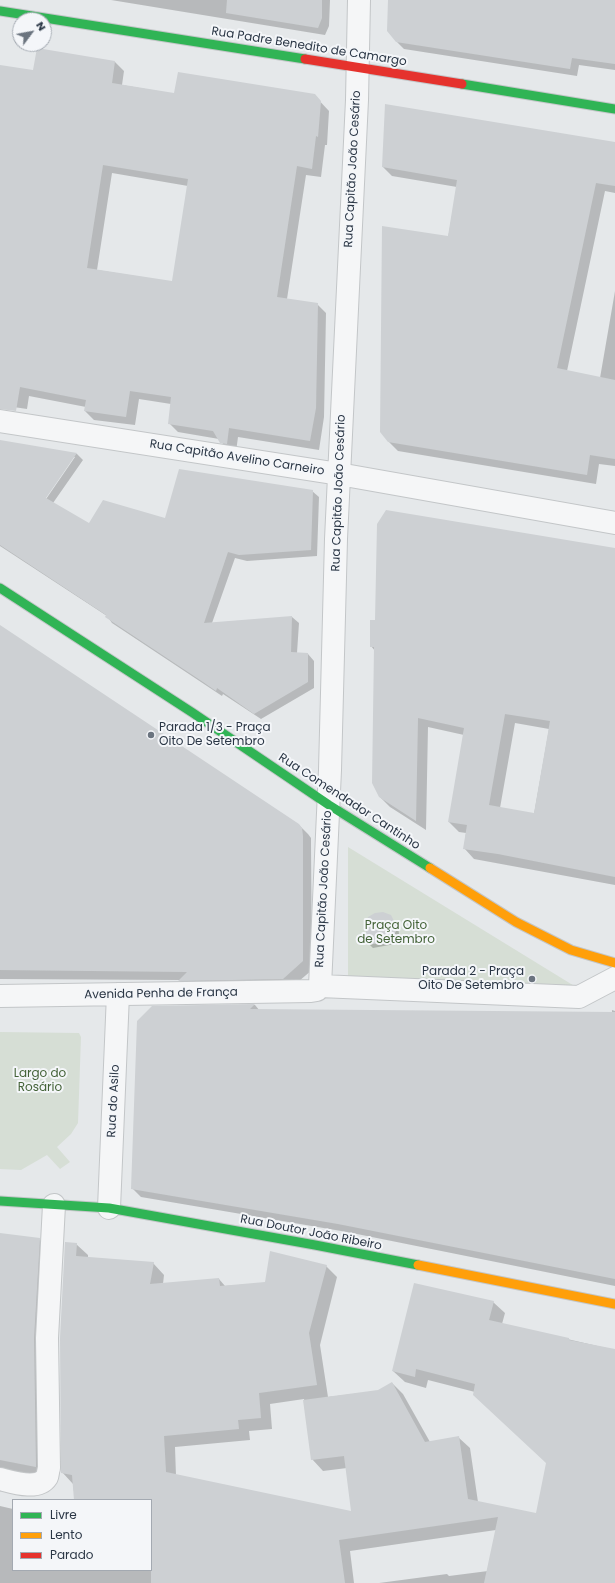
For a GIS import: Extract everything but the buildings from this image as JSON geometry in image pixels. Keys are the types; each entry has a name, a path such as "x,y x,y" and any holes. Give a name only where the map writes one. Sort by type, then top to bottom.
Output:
{"main road":[{"name":"Rua Padre Benedito de Camargo","path":"0,12 615,108"},
{"name":"Rua Comendador Cantinho","path":"0,588 193,713 328,805 516,922 571,950 615,963"},
{"name":"Rua Doutor João Ribeiro","path":"0,1201 109,1208 315,1245 615,1304"}],"street":[{"name":"Rua Capitão João Cesário","path":"320,986 328,805 339,474 358,67 359,0"},
{"name":"Rua Capitão Avelino Carneiro","path":"0,421 339,474 615,522"},
{"path":"320,986 579,996 615,978"},
{"name":"Avenida Penha de França","path":"0,996 311,992 317,990 320,986"},
{"name":"Rua do Asilo","path":"109,1208 118,994"},
{"path":"0,1479 24,1485 38,1484 47,1478 49,1468 47,1338 54,1205"}],"green space":[{"name":"Praça Oito de Setembro","path":"348,847 576,987 348,981"},
{"name":"Largo do Rosário","path":"0,1032 79,1033 81,1037 78,1123 71,1134 57,1147 70,1162 60,1169 47,1155 21,1170 0,1169"}],"traffic: fast":[{"path":"0,11 305,59"},
{"path":"462,84 615,109"},
{"path":"0,588 193,713 329,805 430,868"},
{"path":"0,1201 109,1208 418,1265"}],"traffic: slow":[{"path":"430,868 516,922 571,950 615,963"},
{"path":"418,1265 615,1304"}],"traffic: jam":[{"path":"305,59 462,84"}],"place":[{"name":"Parada 1/3 - Praça Oito De Setembro","path":"151,735"},
{"name":"Parada 2 - Praça Oito De Setembro","path":"532,979"}]}
